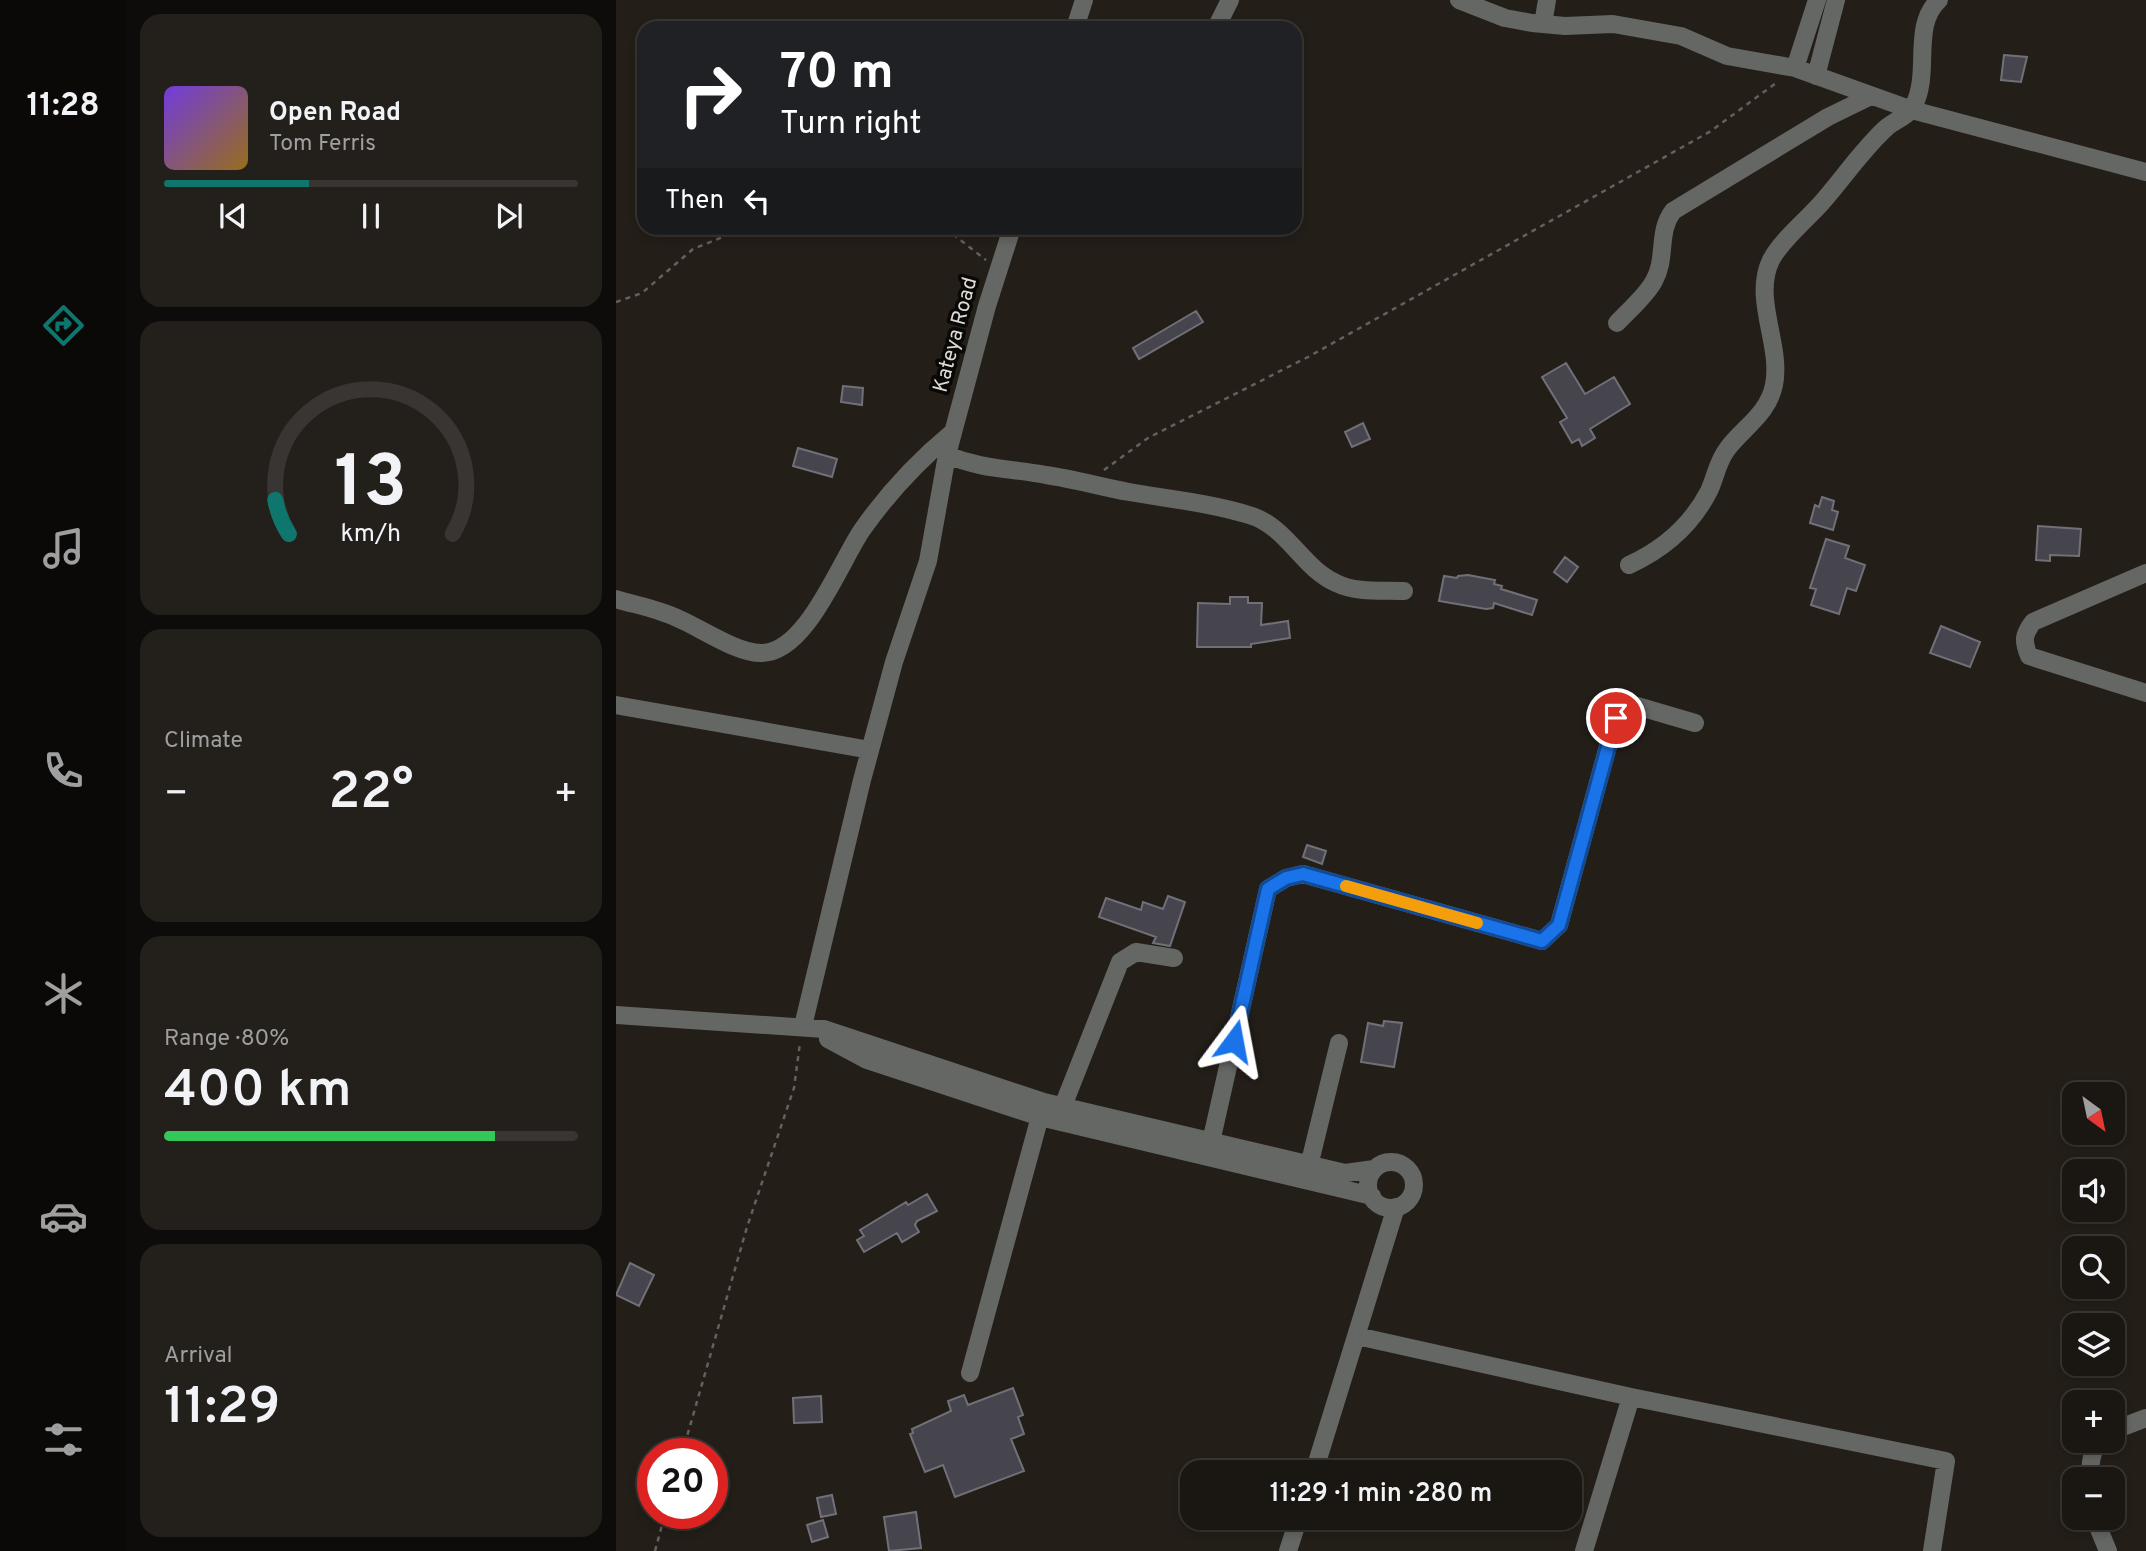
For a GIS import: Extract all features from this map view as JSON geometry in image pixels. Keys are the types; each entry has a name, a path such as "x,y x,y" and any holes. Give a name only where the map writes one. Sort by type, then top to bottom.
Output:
{"street":[{"path":"1077,21 1084,0"},
{"path":"1220,21 1230,0"},
{"path":"1459,0 1505,18 1565,26 1613,24 1681,36 1745,61 1796,68 1912,110 2146,172"},
{"path":"1543,24 1547,0"},
{"path":"1796,68 1817,0"},
{"path":"1816,76 1836,0"},
{"path":"1629,565 1663,547 1679,532 1709,490 1717,464 1730,446 1755,422 1771,394 1775,359 1764,286 1772,257 1887,128 1912,110 1923,79 1926,19 1939,0"},
{"path":"1617,323 1655,280 1664,222 1673,211 1810,128 1871,96"},
{"name":"Kateya Road","path":"803,1026 870,750 894,662 928,561 947,455 1010,235"},
{"path":"616,599 674,616 743,650 762,653 785,645 802,629 829,591 861,531 878,509 927,453 954,432"},
{"path":"947,455 992,469 1088,482 1127,492 1225,508 1253,516 1274,527 1312,567 1338,584 1354,589 1404,591"},
{"path":"2146,573 2033,622 2025,633 2024,642 2029,656 2146,693"},
{"path":"616,705 870,750"},
{"path":"1212,1142 1268,889 1286,878 1303,874 1542,941 1559,925 1616,718 1637,706 1695,723"},
{"path":"1063,1107 1120,962 1136,952 1174,958"},
{"path":"616,1015 824,1029 1042,1110 1063,1107 1212,1142 1372,1196 1381,1205 1403,1205 1414,1188 1413,1177 1397,1162 1385,1162 1374,1170 1369,1179 1372,1196"},
{"path":"803,1026 867,1060 1042,1110 1307,1172 1345,1173 1374,1170"},
{"path":"1307,1172 1339,1043"},
{"path":"970,1373 1042,1110"},
{"path":"1318,1460 1396,1207"},
{"path":"1357,1336 1946,1461 1932,1551"},
{"path":"1584,1551 1631,1396"},
{"path":"2125,1426 2146,1418"},
{"path":"1288,1551 1295,1530"},
{"path":"2099,1530 2108,1551"}],"path":[{"path":"1088,482 1148,438 1308,357 1711,131 1796,68"},
{"path":"616,302 642,293 693,249 728,235"},
{"path":"953,235 980,258 999,266"},
{"path":"687,1438 747,1227 794,1088 803,1026"},
{"path":"654,1551 661,1529"}],"building":[{"path":"2004,55 2027,57 2021,82 2001,80"},
{"path":"1196,311 1203,322 1139,359 1133,348"},
{"path":"1566,363 1585,394 1614,377 1630,404 1590,429 1595,438 1582,446 1579,439 1572,443 1560,422 1567,418 1542,377"},
{"path":"843,386 863,388 862,405 841,402"},
{"path":"1363,423 1370,439 1352,447 1345,432"},
{"path":"798,448 837,459 832,477 793,466"},
{"path":"1822,497 1834,501 1832,510 1838,512 1833,530 1810,523 1815,505 1819,507"},
{"path":"2038,526 2081,529 2079,556 2050,555 2050,561 2036,560"},
{"path":"1826,539 1849,546 1845,558 1865,565 1856,591 1847,588 1839,614 1811,605 1816,589 1810,588"},
{"path":"1565,557 1578,567 1567,582 1554,572"},
{"path":"1468,575 1495,580 1494,584 1502,586 1501,589 1537,600 1532,615 1494,603 1493,608 1486,609 1439,601 1444,576 1457,578"},
{"path":"1230,597 1248,597 1248,603 1262,603 1261,625 1288,621 1290,638 1251,644 1251,647 1197,647 1198,603 1230,604"},
{"path":"1941,626 1980,642 1970,667 1930,653"},
{"path":"1307,845 1326,851 1322,864 1303,857"},
{"path":"1168,896 1185,902 1170,946 1153,943 1156,937 1099,917 1106,898 1141,910 1143,902 1163,909"},
{"path":"1384,1021 1402,1023 1394,1067 1361,1062 1368,1023 1383,1026"},
{"path":"927,1194 937,1211 917,1221 915,1225 919,1232 902,1242 897,1233 864,1252 857,1240 864,1236 860,1230 906,1202 908,1205"},
{"path":"630,1263 654,1275 639,1306 616,1295"},
{"path":"1013,1388 1023,1415 1018,1417 1024,1434 1011,1439 1024,1471 955,1497 943,1465 925,1472 910,1434 913,1433 912,1429 951,1411 948,1401 964,1395 968,1405"},
{"path":"821,1396 822,1422 794,1423 793,1398"},
{"path":"832,1495 836,1514 821,1517 817,1498"},
{"path":"916,1512 921,1548 889,1551 884,1517"},
{"path":"823,1520 828,1537 812,1542 807,1525"}],"slow traffic":[{"path":"1346,886 1477,923"}],"route":[{"path":"1234,1041 1268,889 1286,878 1303,874 1542,941 1559,925 1616,718"}]}
